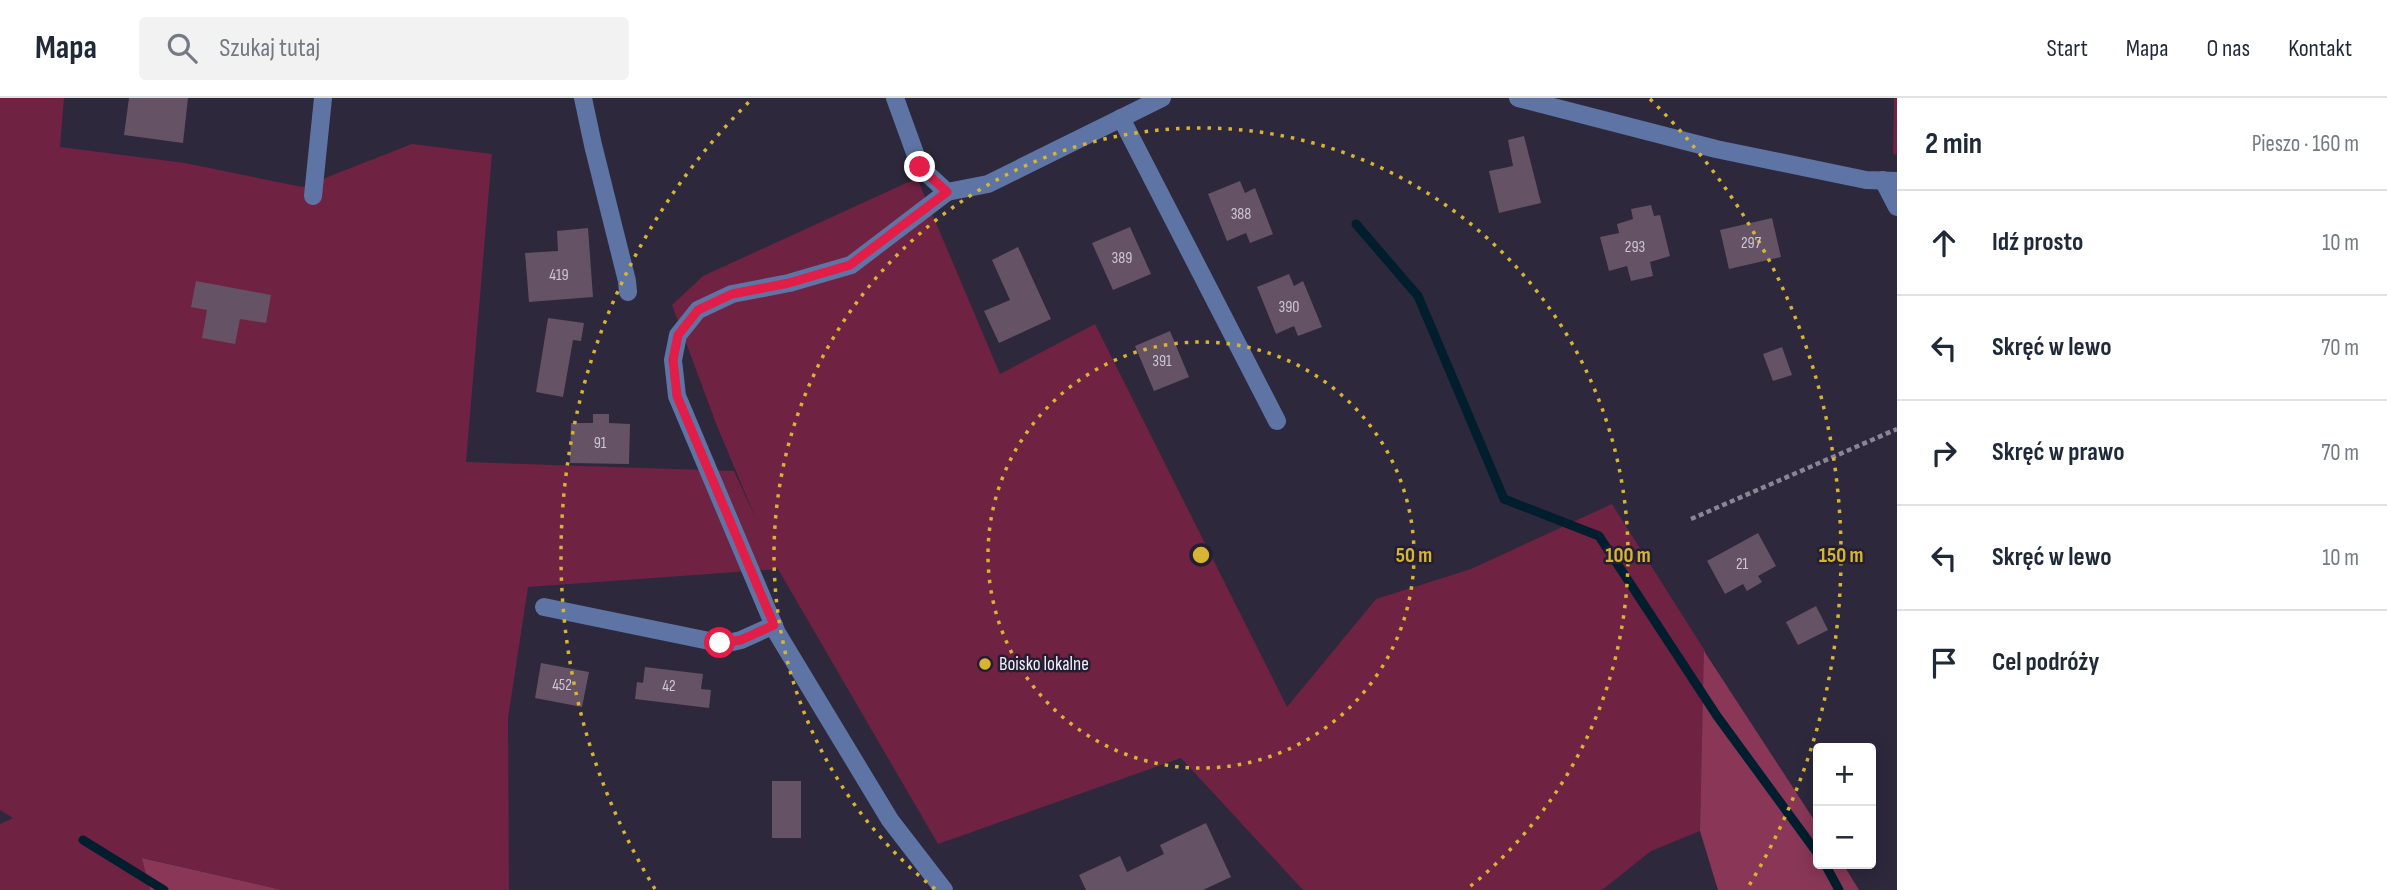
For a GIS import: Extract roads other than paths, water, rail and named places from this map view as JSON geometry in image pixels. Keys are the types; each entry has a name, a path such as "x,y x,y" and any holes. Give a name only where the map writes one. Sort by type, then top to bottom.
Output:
{"street":[{"path":"313,196 323,98"},
{"path":"583,98 628,292"},
{"path":"895,98 920,167 947,192"},
{"path":"944,890 890,820 774,625 677,396 673,360 678,335 698,310 732,294 789,283 850,265 947,192 988,184 1162,98"},
{"path":"1518,98 1716,149 1866,180 1890,180 1897,207"},
{"path":"1121,118 1277,421"},
{"path":"544,607 724,644 741,640 774,625"}],"waterway":[{"path":"1356,224 1418,296 1504,499 1599,536 1717,716 1813,847"},
{"path":"83,840 164,890"},
{"path":"1828,869 1839,890"}],"place":[{"name":"Boisko lokalne","path":"985,664"}]}
